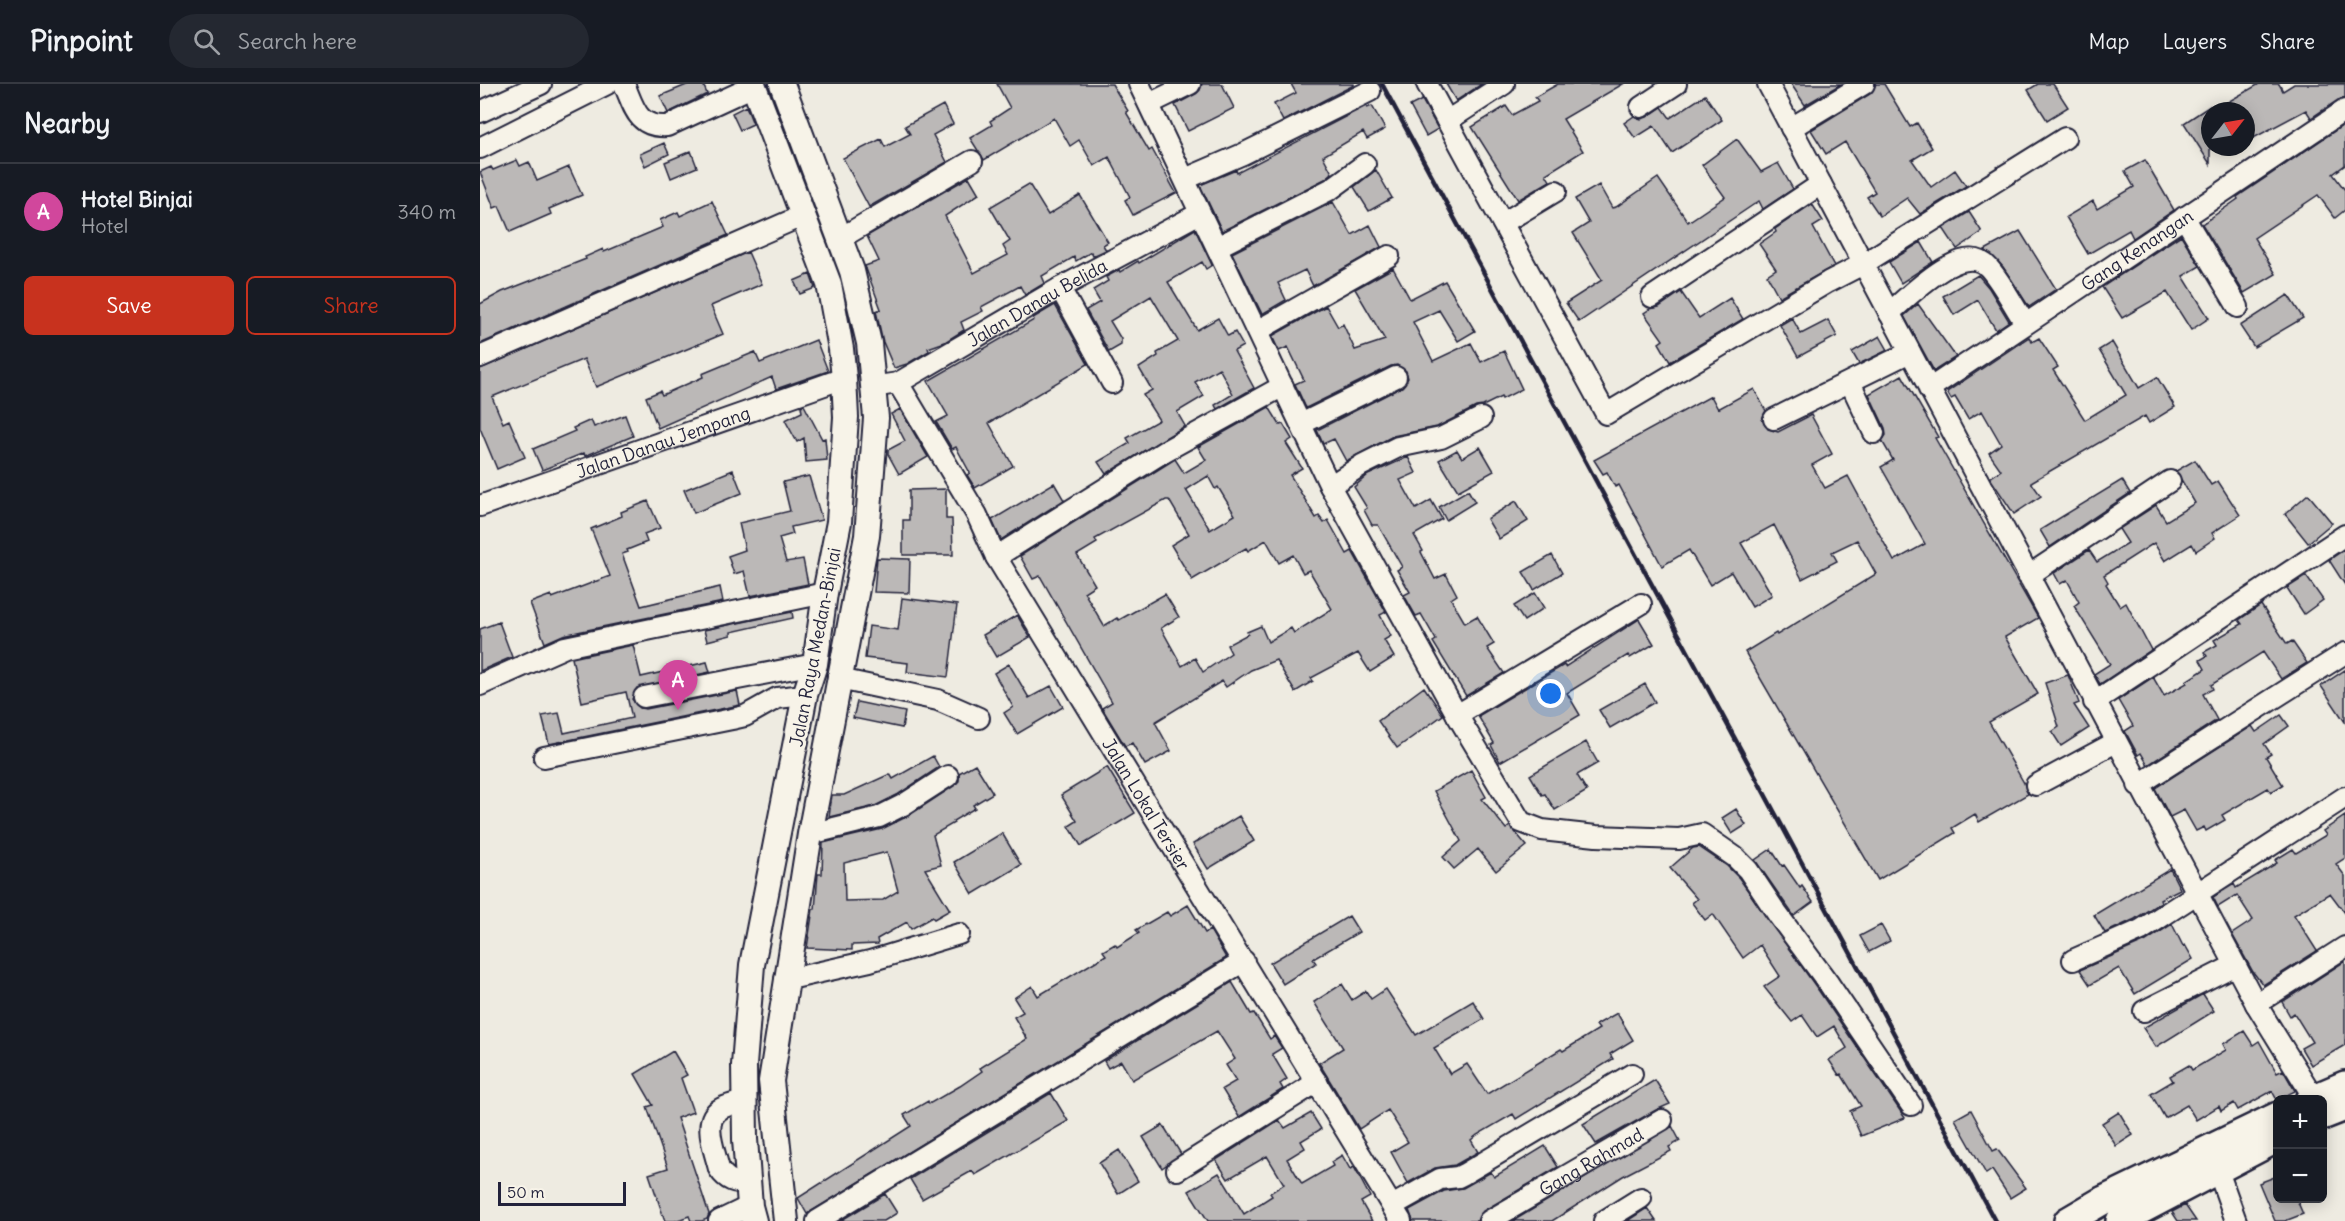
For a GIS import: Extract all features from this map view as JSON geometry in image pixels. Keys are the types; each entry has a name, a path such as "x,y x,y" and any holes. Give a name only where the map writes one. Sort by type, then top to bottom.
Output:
{"highway":[{"path":"2327,1096 2345,1084"},
{"path":"2327,1105 2345,1107"},
{"path":"2068,1221 2102,1201 2273,1118"},
{"path":"2120,1221 2273,1140"}],"main road":[{"name":"Jalan Raya Medan-Binjai","path":"782,84 852,271 869,343 876,417 867,536 810,834 785,980 771,1081 786,1221"},
{"name":"Jalan Raya Medan-Binjai","path":"751,1203 744,1101 744,1065 752,965 805,695 815,663 825,593 839,522 846,417 841,349 829,284 754,85"}],"street":[{"path":"480,112 541,84"},
{"path":"480,148 607,84"},
{"path":"624,84 638,116 645,122 660,126 668,126 754,85"},
{"path":"1139,84 1330,486 1456,715 1521,822 1542,830 1596,836 1678,839 1702,834 1735,857 1748,870 1829,984 1911,1105"},
{"path":"1149,104 1190,84"},
{"path":"1427,84 1606,414 1819,287 1863,264 2065,138"},
{"path":"1447,121 1504,84"},
{"path":"1641,107 1676,84"},
{"path":"1768,84 2196,894 2256,1004 2311,1095"},
{"path":"1791,128 1864,84"},
{"path":"1185,179 1243,154 1370,91"},
{"name":"Gang Kenangan","path":"1929,389 2345,110"},
{"path":"839,239 972,161"},
{"path":"1217,247 1331,189 1365,164"},
{"path":"1652,297 1821,184"},
{"path":"1503,223 1556,191"},
{"name":"Jalan Danau Belida","path":"872,387 898,382 1060,288 1200,213"},
{"path":"480,357 804,215"},
{"path":"2184,217 2238,307"},
{"path":"1257,331 1389,256"},
{"path":"1889,313 1955,262 1973,258 1989,267 2025,323"},
{"path":"1060,288 1112,383"},
{"path":"1774,419 1910,352"},
{"path":"1300,424 1396,377"},
{"name":"Jalan Danau Jempang","path":"480,506 843,378"},
{"name":"Jalan Lokal Tersier","path":"898,382 977,515 996,557 1244,961 1395,1216"},
{"path":"1850,382 1874,434"},
{"path":"996,557 1165,451 1283,386"},
{"path":"1330,486 1362,465 1389,452 1405,445 1441,438 1481,418"},
{"path":"2028,576 2170,481"},
{"path":"2094,702 2345,535"},
{"path":"480,686 565,647 825,593"},
{"path":"1456,715 1641,604"},
{"path":"2138,785 2345,653"},
{"path":"645,697 815,663"},
{"path":"839,679 938,700 979,718"},
{"path":"544,757 746,716 770,700 805,695"},
{"path":"2036,785 2116,742"},
{"path":"810,834 879,817 903,805 948,776"},
{"path":"2073,960 2141,930 2345,797"},
{"path":"785,980 870,961 959,934"},
{"path":"2256,1004 2345,946"},
{"path":"817,1221 1244,961"},
{"path":"2144,1011 2235,965"},
{"path":"1395,1216 1440,1179 1464,1174 1632,1074"},
{"path":"1177,1170 1317,1082"},
{"path":"719,1221 751,1203 719,1169 709,1126 712,1115 721,1108 744,1101"},
{"name":"Gang Rahmad","path":"1489,1221 1662,1120"},
{"path":"2217,1168 2236,1221"},
{"path":"1604,1221 1641,1198"}],"building":[{"path":"689,84 703,84 707,94 668,113 660,96"},
{"path":"997,84 1112,84 1128,111 1126,112 1149,151 1152,149 1176,193 1133,215 1125,200 1130,197 1109,157 1094,166 1079,140 1070,146 1054,118 984,160 970,138 992,125 990,121 1010,108"},
{"path":"1202,84 1222,84 1234,108 1188,131 1175,105 1196,94"},
{"path":"1291,84 1354,85 1283,121 1274,104 1296,93"},
{"path":"1446,84 1482,84 1456,101"},
{"path":"1558,84 1623,84 1563,119 1583,151 1546,174 1550,181 1518,200 1472,127 1506,106 1512,115 1538,101 1535,97"},
{"path":"1791,84 1841,84 1805,105"},
{"path":"1876,84 1884,84 1910,127 1917,123 1932,148 1912,160 1931,187 1955,170 1966,186 1920,214 1907,198 1880,216 1867,197 1875,192 1845,142 1826,154 1811,130 1870,94"},
{"path":"2038,84 2053,84 2068,107 2047,120 2028,90"},
{"path":"2259,84 2279,84 2283,91 2294,84 2345,84 2345,98 2338,100 2311,118 2306,110 2255,137 2255,102 2228,102"},
{"path":"1705,95 1722,120 1672,153 1654,126 1635,138 1624,123 1634,116 1641,119 1647,117 1662,107 1670,118"},
{"path":"1422,100 1438,129 1426,136 1410,106"},
{"path":"943,105 953,124 933,135 947,162 869,207 843,158 881,139 885,147 910,134 905,126"},
{"path":"746,106 753,124 740,130 732,113"},
{"path":"1366,106 1367,108 1372,106 1385,129 1367,139 1363,132 1323,156 1332,173 1325,179 1222,231 1200,185 1236,170 1237,173"},
{"path":"2201,112 2201,150 2184,123"},
{"path":"2345,124 2345,165 2333,174 2345,190 2345,210 2335,218 2318,195 2254,238 2276,274 2244,293 2202,224 2238,199 2237,197"},
{"path":"1737,139 1761,172 1778,163 1793,189 1763,209 1759,201 1579,322 1566,303 1602,280 1573,233 1589,223 1575,199 1599,185 1612,208 1616,207 1658,178 1688,222 1725,197 1702,165"},
{"path":"664,143 669,154 645,166 640,154"},
{"path":"691,151 697,167 671,178 665,162"},
{"path":"517,160 520,166 529,162 537,181 569,167 582,195 549,209 551,214 510,232 499,206 494,208 480,172 491,167 493,170"},
{"path":"2145,160 2174,210 2133,238 2129,230 2088,254 2066,217 2093,201 2097,209 2134,187 2125,171"},
{"path":"1376,170 1392,198 1369,211 1354,187"},
{"path":"969,177 979,194 945,216 974,273 1008,255 1003,246 1010,241 990,207 1029,184 1048,215 1080,195 1108,242 1103,245 1106,250 1093,256 1091,252 1076,261 1074,257 1042,276 1045,283 1025,295 1020,286 981,307 983,311 961,322 964,330 945,342 928,348 929,351 907,364 894,368 883,342 876,311 881,309 865,266 879,261 867,236"},
{"path":"712,201 728,235 480,344 480,304 502,292 586,259 585,257 603,249 604,252 663,227 660,220 678,212 680,216"},
{"path":"1333,202 1352,235 1370,225 1381,247 1313,286 1305,270 1278,283 1286,300 1262,314 1232,253"},
{"path":"1812,204 1823,221 1813,227 1834,266 1779,297 1767,275 1776,269 1759,244 1776,232 1775,229"},
{"path":"1969,212 1982,232 1957,249 1943,228"},
{"path":"1195,229 1212,265 1206,269 1202,262 1168,282 1197,330 1218,318 1228,336 1235,332 1243,346 1234,351 1254,388 1217,409 1215,405 1233,394 1219,368 1195,382 1204,396 1177,412 1185,426 1106,474 1098,462 1130,443 1127,438 1159,420 1143,395 1152,390 1139,368 1158,356 1157,353 1178,341 1151,296 1110,321 1121,339 1121,345 1109,352 1086,310 1100,302 1093,290 1108,281 1106,277 1138,261 1139,263"},
{"path":"2020,231 2056,289 2029,307 2003,267 1985,250"},
{"path":"2181,235 2200,266 2183,276 2209,318 2191,330 2167,292 2122,318 2102,287"},
{"path":"1921,242 1933,262 1901,283 1889,262"},
{"path":"748,252 762,284 711,306 723,334 596,387 584,359 492,397 503,423 509,420 525,457 497,469 480,428 480,369"},
{"path":"1393,268 1410,299 1445,281 1475,331 1458,341 1439,310 1413,322 1433,361 1471,343 1481,362 1504,351 1522,389 1502,399 1501,397 1476,407 1437,427 1393,436 1346,461 1334,439 1323,444 1317,430 1402,387 1408,378 1406,371 1397,365 1391,366 1306,408 1295,384 1304,380 1288,347 1279,351 1272,336 1326,306 1338,327 1343,324 1355,350 1385,340 1355,289"},
{"path":"810,274 815,288 800,294 794,281"},
{"path":"1978,275 1989,288 2009,321 1996,330 1978,300 1954,315 1943,296"},
{"path":"1681,292 1699,318 1730,298 1743,319 1670,362 1659,343 1663,340 1644,313 1659,307"},
{"path":"2288,295 2303,318 2254,347 2240,326"},
{"path":"1918,304 1956,357 1934,371 1904,316"},
{"path":"1055,305 1088,364 989,423 1013,466 975,488 956,447 952,449 936,422 948,416 928,381 1034,320 1033,318"},
{"path":"1792,318 1801,334 1828,320 1837,336 1798,357 1780,325"},
{"path":"1880,336 1888,350 1859,364 1852,352"},
{"path":"2029,337 2032,342 2039,338 2058,367 2053,370 2085,420 2126,395 2099,350 2112,342 2139,388 2157,377 2175,407 2149,423 2145,416 2031,482 2041,496 2014,514 1990,478 2001,470 1989,453 2001,444 1982,411 1968,419 1955,397 1951,399 1947,392"},
{"path":"816,340 828,371 776,389 772,377 658,428 646,397 660,391 662,395 703,377 702,374 755,352 760,363"},
{"path":"1902,375 1938,437 1935,438 2038,618 2005,637 2038,694 1989,722 2028,794 1979,822 1975,814 1952,828 1955,833 1878,880 1745,652 1876,574 1857,540 1832,552 1837,561 1802,579 1774,525 1741,543 1772,595 1752,607 1731,572 1710,585 1689,550 1662,566 1619,485 1615,487 1607,472 1603,474 1594,460 1711,396 1718,409 1754,389 1766,411 1762,419 1768,429 1778,432 1811,415 1832,454 1812,465 1825,488 1848,476 1894,561 1925,544 1881,467 1893,460 1882,441 1886,435 1885,428 1869,394"},
{"path":"804,405 822,439 825,438 827,460 806,462 804,438 797,442 785,420 802,412 801,406"},
{"path":"1269,407 1292,439 1286,443 1302,468 1290,475 1316,518 1319,516 1324,523 1328,520 1347,554 1352,551 1386,612 1380,615 1391,636 1384,640 1394,657 1370,672 1358,653 1311,678 1313,681 1295,692 1276,660 1251,670 1226,687 1222,681 1155,722 1171,751 1145,765 1132,743 1125,746 1102,708 1112,702 1040,576 1033,579 1020,556 1175,459 1184,473 1206,460 1198,447","holes":["1208,476 1215,489 1218,487 1235,515 1210,530 1186,490","1169,500 1189,534 1171,545 1192,580 1246,548 1248,551 1266,540 1279,563 1293,555 1303,573 1309,570 1332,609 1294,633 1291,628 1268,642 1261,626 1247,632 1248,634 1227,645 1231,653 1203,672 1195,658 1182,666 1161,628 1179,617 1165,594 1104,626 1084,592 1095,585 1077,555 1097,543 1095,539"]},
{"path":"900,409 928,457 899,474 888,450 905,441 891,414"},
{"path":"625,415 633,436 585,456 584,453 542,470 533,449 575,431 573,428 591,420 594,427"},
{"path":"1480,447 1494,471 1458,491 1439,460 1457,450 1462,458"},
{"path":"1408,457 1416,473 1400,480 1416,509 1431,500 1442,519 1414,535 1423,551 1421,552 1435,579 1446,574 1457,595 1451,599 1465,623 1477,616 1494,644 1487,648 1504,673 1466,696 1433,642 1436,640 1421,614 1416,616 1404,595 1410,592 1397,570 1402,567 1378,525 1372,525 1364,510 1367,508 1354,487 1368,475"},
{"path":"2195,460 2211,485 2218,481 2240,515 2212,533 2215,538 2196,551 2192,544 2165,561 2154,543 2104,575 2108,582 2106,584 2120,607 2126,603 2151,650 2100,684 2094,674 2110,664 2074,606 2079,602 2067,580 2060,584 2054,573 2089,550 2097,562 2128,543 2119,529 2156,505 2166,521 2195,503 2176,471"},
{"path":"733,470 742,493 694,513 684,490"},
{"path":"809,476 822,520 791,527 793,534 779,538 786,562 803,559 808,584 750,596 744,571 734,574 728,556 745,550 739,523 790,511 783,482"},
{"path":"2122,480 2130,493 2050,547 2040,530"},
{"path":"1054,483 1064,500 1001,540 992,520"},
{"path":"946,489 946,519 952,519 953,555 903,555 903,520 909,520 909,490"},
{"path":"1468,490 1475,502 1446,520 1439,507"},
{"path":"2308,494 2332,523 2308,543 2285,514"},
{"path":"648,501 660,528 644,534 647,542 622,554 641,606 720,587 723,602 563,635 545,643 530,603 551,595 552,598 610,576 591,529 622,516 621,512"},
{"path":"1516,501 1528,521 1499,539 1487,519"},
{"path":"2345,549 2345,585 2329,560"},
{"path":"1552,555 1562,573 1534,590 1523,572"},
{"path":"877,558 910,559 909,593 874,592"},
{"path":"2306,576 2323,600 2304,614 2287,588"},
{"path":"1535,593 1544,608 1524,621 1514,606"},
{"path":"902,598 957,605 948,677 907,672 908,663 865,658 869,626 898,630"},
{"path":"2261,605 2287,644 2292,641 2307,663 2281,679 2263,652 2211,685 2213,689 2203,694 2217,720 2148,765 2141,753 2138,755 2125,731 2133,726 2118,700 2153,677 2164,696 2187,683 2186,681 2205,669 2200,660 2207,656 2204,652 2217,645 2214,640 2242,624 2239,620"},
{"path":"792,612 793,618 731,632 731,635 707,641 704,630"},
{"path":"1017,615 1030,637 996,657 983,635"},
{"path":"1639,619 1654,644 1630,658 1628,655 1567,693 1580,715 1500,762 1491,745 1494,743 1478,716 1564,665 1565,667"},
{"path":"499,622 512,657 480,671 480,629"},
{"path":"633,645 641,677 707,662 710,672 637,688 632,699 640,708 646,709 737,691 740,705 549,744 542,716 559,713 564,733 632,718 626,692 582,702 572,658"},
{"path":"1009,664 1029,698 1051,686 1063,707 1017,734 1004,713 1013,707 994,673"},
{"path":"2345,670 2345,722 2321,686"},
{"path":"2068,675 2079,703 2074,705 2089,728 2061,746 2052,732 2059,727 2045,683"},
{"path":"1645,684 1655,702 1610,728 1599,710"},
{"path":"1424,687 1443,715 1397,748 1378,721"},
{"path":"857,702 905,712 902,728 853,718"},
{"path":"2281,715 2289,726 2264,744 2271,754 2266,757 2283,785 2271,792 2268,788 2222,815 2225,820 2206,831 2204,827 2196,831 2184,810 2170,817 2155,788 2252,726 2256,732"},
{"path":"1586,742 1598,763 1577,775 1587,791 1555,810 1545,794 1542,795 1530,775"},
{"path":"933,756 939,767 897,795 875,806 829,817 832,795 844,795 890,774 893,779"},
{"path":"975,764 993,793 973,805 975,808 953,821 954,823 933,835 941,865 925,869 950,910 911,929 907,922 877,939 878,944 852,945 852,950 807,948 813,909 815,909 818,874 822,874 823,843 882,829 908,816 954,786 959,781 959,773","holes":["887,852 898,891 883,900 845,901 844,863"]},
{"path":"1107,767 1135,813 1081,846 1069,826 1077,821 1061,795"},
{"path":"1471,770 1486,797 1482,799 1506,829 1510,826 1527,846 1496,871 1478,849 1454,869 1443,857 1461,841 1434,791"},
{"path":"1736,809 1746,825 1732,834 1722,818"},
{"path":"1239,816 1254,841 1208,869 1193,844"},
{"path":"2345,816 2345,858 2336,864 2345,876 2345,913 2330,893 2294,915 2317,951 2263,985 2232,934 2253,920 2237,895 2218,907 2213,897 2234,884 2236,888 2277,863 2275,860 2293,849 2296,853 2326,835 2323,831"},
{"path":"1002,833 1021,865 973,894 954,862"},
{"path":"1699,847 1727,866 1739,878 1905,1118 1861,1136 1850,1111 1861,1106 1841,1074 1839,1075 1829,1060 1847,1048 1834,1026 1817,1037 1802,1015 1792,1022 1764,987 1780,976 1760,945 1743,958 1713,914 1705,920 1692,903 1697,899 1670,868 1693,848"},
{"path":"1771,849 1782,866 1784,865 1813,902 1794,916 1755,860"},
{"path":"2170,869 2180,889 2160,899 2161,902 2135,919 2105,933 2094,915"},
{"path":"1188,905 1205,933 1210,930 1226,958 807,1214 798,1198 911,1126 904,1115 960,1086 982,1071 980,1068 1027,1039 1014,1017 1023,1012 1014,998 1032,986 1038,996 1106,955 1103,951 1115,944 1117,947 1139,933 1136,930 1167,912 1170,916"},
{"path":"1349,916 1359,932 1313,959 1316,963 1283,984 1270,963"},
{"path":"2172,924 2183,946 2185,945 2193,959 2135,994 2119,968 2090,985 2080,970 2146,941"},
{"path":"1881,925 1890,941 1869,952 1860,936"},
{"path":"2345,961 2345,1045 2311,1065 2301,1048 2312,1042 2294,1013 2290,1016 2282,1002"},
{"path":"1232,982 1251,1014 1254,1013 1270,1039 1274,1036 1282,1048 1272,1054 1287,1079 1280,1084 1283,1089 1239,1117 1222,1089 1236,1081 1226,1065 1235,1059 1217,1031 1132,1080 1121,1061 1108,1068 1104,1061"},
{"path":"1342,984 1352,1000 1366,991 1371,999 1386,989 1416,1035 1473,1001 1484,1019 1434,1048 1450,1074 1467,1064 1487,1094 1599,1029 1596,1025 1617,1013 1633,1040 1610,1054 1613,1059 1516,1119 1513,1114 1477,1135 1471,1140 1478,1152 1455,1165 1435,1168 1408,1183 1391,1152 1408,1142 1388,1110 1359,1129 1319,1063 1343,1048 1314,1002"},
{"path":"2203,994 2214,1011 2156,1047 2143,1028"},
{"path":"2244,1031 2253,1045 2259,1041 2277,1073 2283,1070 2295,1091 2287,1095 2274,1095 2272,1091 2238,1110 2234,1103 2221,1111 2219,1106 2196,1120 2187,1105 2165,1118 2151,1094 2173,1081 2170,1076 2189,1065 2192,1070 2226,1050 2223,1044"},
{"path":"673,1051 687,1075 681,1078 693,1112 677,1118 709,1214 707,1219 702,1221 691,1221 689,1216 675,1221 665,1221 649,1174 668,1168 647,1107 653,1105 635,1074"},
{"path":"1655,1080 1670,1104 1596,1144 1583,1124"},
{"path":"1051,1093 1068,1121 975,1175 972,1171 922,1199 910,1179"},
{"path":"1971,1110 1993,1151 1997,1149 2026,1188 2010,1198 1992,1170 1986,1174 1955,1119"},
{"path":"2119,1112 2133,1135 2116,1146 2102,1123"},
{"path":"1311,1113 1321,1129 1301,1141 1305,1148 1287,1159 1302,1184 1333,1166 1331,1162 1342,1155 1350,1169 1354,1167 1370,1197 1361,1202 1372,1221 1208,1221 1189,1191 1219,1173 1244,1214 1272,1196 1270,1193 1284,1184 1267,1156 1228,1179 1216,1160 1279,1120 1285,1128"},
{"path":"1163,1125 1181,1154 1162,1168 1143,1137"},
{"path":"1672,1126 1680,1141 1669,1147 1671,1151 1623,1176 1552,1221 1513,1221"},
{"path":"1545,1146 1558,1167 1483,1211 1477,1221 1413,1221 1409,1210 1444,1191 1463,1188 1491,1172 1494,1177"},
{"path":"1119,1150 1138,1181 1118,1194 1099,1163"},
{"path":"2273,1178 2273,1203 2298,1203 2303,1214 2285,1221 2275,1221 2259,1183"},
{"path":"885,1194 897,1213 884,1221 840,1221"},
{"path":"2185,1205 2196,1221 2178,1221 2172,1212"},
{"path":"1647,1208 1656,1221 1627,1221"}],"railway":[{"path":"1382,84 1995,1221"}],"place":[{"name":"Hotel Binjai","path":"678,710"}]}
